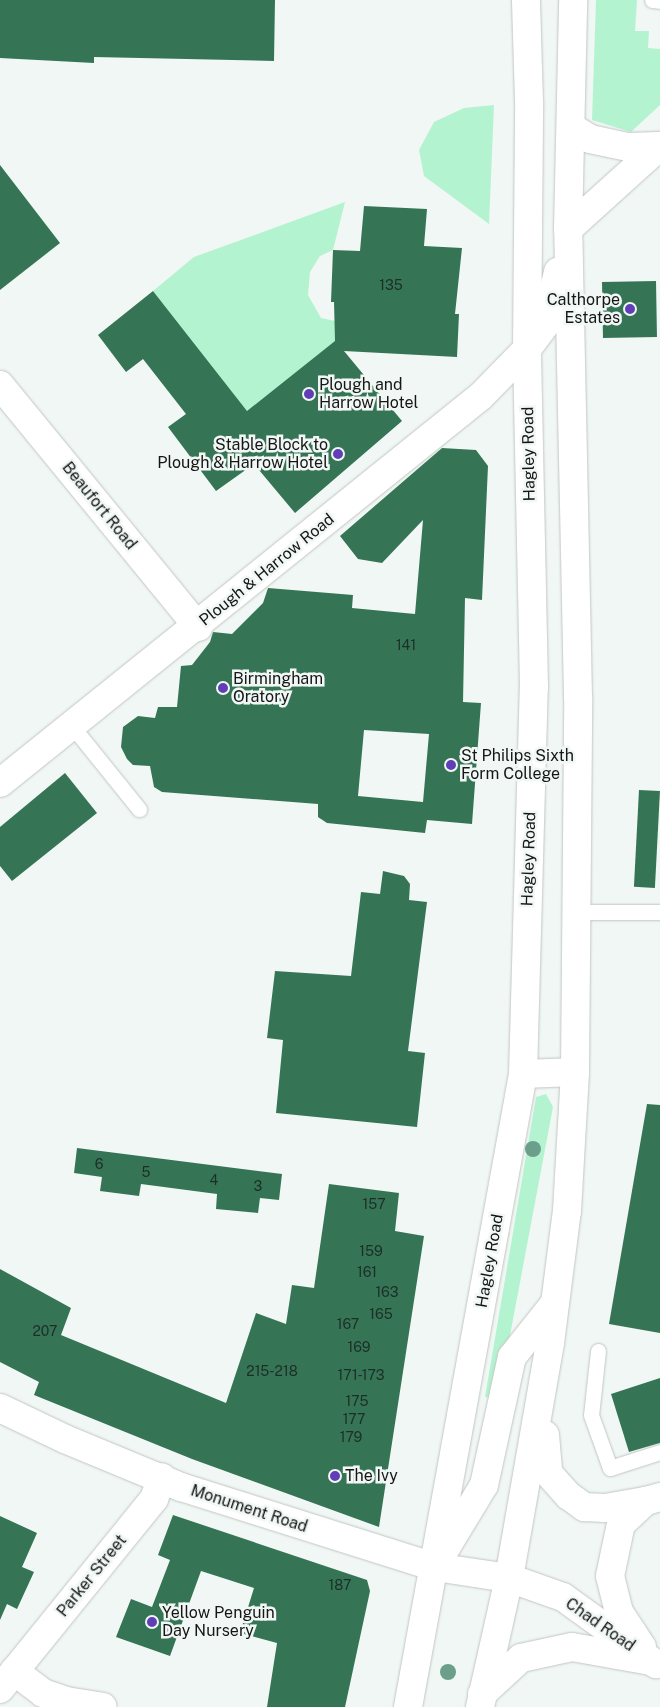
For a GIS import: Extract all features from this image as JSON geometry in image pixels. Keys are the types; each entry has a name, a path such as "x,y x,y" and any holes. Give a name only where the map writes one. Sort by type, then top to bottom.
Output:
{"main road":[{"name":"Hagley Road","path":"408,1707 435,1567 523,1074 534,687 527,348 530,102 526,0"},
{"path":"481,1700 509,1578 556,1303 567,1211 575,1072 578,697 568,229 573,0"},
{"path":"571,127 590,139 628,147 660,146"},
{"path":"569,340 545,325 568,229 660,146"},
{"name":"Plough & Harrow Road","path":"0,783 198,627 480,396 527,348 545,325"},
{"name":"Beaufort Road","path":"0,385 198,627"},
{"path":"523,1074 575,1072"},
{"path":"435,1567 484,1485 512,1357 556,1303"},
{"path":"542,1393 548,1474 568,1496 584,1507 653,1499"},
{"name":"Monument Road","path":"0,1408 65,1439 162,1477 181,1487 330,1536 435,1567 509,1578"},
{"name":"Parker Street","path":"103,1707 66,1701 7,1680 154,1499 162,1477"},
{"path":"653,1499 621,1524 610,1576 619,1612 656,1664"},
{"name":"Chad Road","path":"509,1578 563,1597 656,1664"},
{"path":"481,1700 521,1658 572,1647 656,1664"}],"lane":[{"path":"652,0 660,1"},
{"path":"72,726 139,809"},
{"path":"576,912 660,912"},
{"path":"598,1351 592,1415 610,1468 660,1452"}],"green space":[{"path":"596,0 637,0 635,31 649,31 648,48 660,49 660,105 631,132 592,120"},
{"path":"494,105 489,224 424,176 419,150 434,122 464,108"},
{"path":"345,202 333,250 320,256 310,272 308,295 321,318 335,321 335,347 319,354 247,411 153,291 194,257"},
{"path":"546,1094 553,1107 498,1399 485,1397 536,1097"}],"building":[{"path":"0,0 275,0 274,61 94,57 94,63 0,58"},
{"path":"0,165 60,243 0,290"},
{"path":"364,206 427,209 424,246 462,248 455,314 459,314 457,357 344,351 402,421 295,513 254,464 216,491 168,427 186,414 143,359 126,372 98,335 153,291 247,411 335,341 334,302 331,302 333,250 360,251"},
{"name":"Calthorpe Estates","path":"656,281 657,337 603,338 602,282"},
{"path":"442,448 476,450 488,466 482,600 465,598 463,702 481,703 472,824 427,820 425,833 327,823 318,817 318,804 162,792 154,787 150,766 133,765 127,759 121,747 123,727 138,716 155,718 158,707 177,707 181,666 192,665 210,642 213,632 232,634 263,603 268,588 353,595 352,608 415,614 423,520 382,563 358,559 340,536","holes":["364,730 429,734 423,802 358,796"]},
{"path":"65,773 97,813 12,881 0,866 0,827"},
{"path":"639,790 660,791 655,888 634,887"},
{"path":"383,871 404,876 410,884 409,900 427,902 408,1051 425,1053 417,1127 276,1113 283,1040 267,1038 275,971 351,976 361,892 380,894"},
{"path":"647,1104 660,1105 660,1333 609,1324"},
{"path":"77,1148 282,1174 279,1200 260,1198 258,1213 216,1209 217,1194 141,1184 139,1196 100,1191 102,1177 74,1173"},
{"path":"329,1184 399,1193 395,1231 424,1236 379,1527 192,1459 34,1395 39,1382 0,1362 0,1269 71,1308 61,1335 226,1403 256,1313 286,1324 292,1285 314,1288"},
{"path":"660,1378 660,1443 629,1452 611,1394"},
{"path":"173,1515 367,1580 370,1591 345,1707 267,1707 277,1643 240,1633 254,1588 201,1571 170,1656 116,1637 131,1599 152,1607 170,1560 158,1555"},
{"path":"0,1516 37,1533 22,1567 34,1572 17,1609 7,1604 0,1620"}],"place":[{"name":"Calthorpe Estates","path":"630,309"},
{"name":"Plough and Harrow Hotel","path":"309,394"},
{"name":"Stable Block to Plough & Harrow Hotel","path":"338,454"},
{"name":"Birmingham Oratory","path":"223,688"},
{"name":"St Philips Sixth Form College","path":"451,765"},
{"name":"The Ivy","path":"335,1476"},
{"name":"Yellow Penguin Day Nursery","path":"152,1622"}]}
